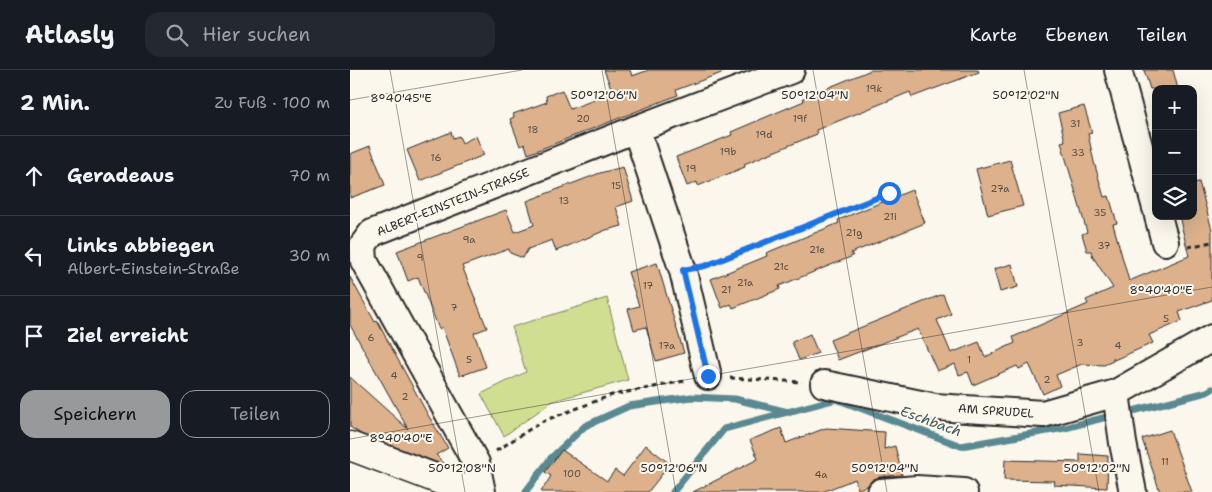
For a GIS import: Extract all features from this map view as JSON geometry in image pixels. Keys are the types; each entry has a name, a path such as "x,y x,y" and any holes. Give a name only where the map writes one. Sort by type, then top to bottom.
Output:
{"street":[{"name":"ALBERT-EINSTEIN-STRASSE","path":"482,492 476,463 364,261 363,245 372,234 636,129 791,70"},
{"path":"1118,70 1152,193"},
{"path":"636,129 683,270 708,376"},
{"path":"1159,220 1165,242"},
{"name":"AM SPRUDEL","path":"824,384 935,407 1043,414 1116,393 1212,338"},
{"path":"1116,393 1133,492"},
{"path":"350,446 472,492"},
{"path":"881,492 916,489 964,492"}],"path":[{"path":"683,270 705,266 889,193"},
{"path":"476,463 541,422 612,395 708,376 824,384"}],"green space":[{"path":"607,298 628,380 553,401 504,436 481,394 526,372 512,327"}],"building":[{"path":"604,70 630,70 632,76 649,70 723,70 724,72 676,90 678,95 528,154 525,144 520,146 510,119 514,117 513,114 547,102 546,96 562,90 570,109 613,93"},
{"path":"871,70 978,70 979,72 912,97 910,92 816,130 817,134 744,164 745,167 698,186 697,182 687,186 676,157 732,135 731,132 804,101 803,98"},
{"path":"1144,70 1173,70 1177,85 1152,85 1152,89 1150,89"},
{"path":"1084,106 1092,133 1088,134 1094,162 1104,197 1109,196 1117,223 1113,224 1129,281 1189,256 1180,220 1197,220 1197,182 1199,182 1212,230 1212,300 1179,312 1182,321 1149,335 1153,343 1114,360 1113,358 1113,361 1104,365 1082,364 1056,375 1060,386 1043,394 1029,364 1019,369 1017,366 973,385 968,372 959,375 955,364 937,371 918,329 838,360 830,340 943,294 951,314 937,320 951,353 979,342 985,357 1015,343 1013,337 1088,304 1086,300 1113,288 1091,251 1087,251 1082,234 1087,232 1061,142 1065,141 1058,113"},
{"path":"451,132 453,138 459,136 462,143 476,136 484,155 420,181 407,150"},
{"path":"370,146 385,185 350,198 350,154"},
{"path":"1010,160 1023,206 988,215 976,169"},
{"path":"623,167 633,201 616,207 622,226 606,230 556,251 552,240 528,249 523,258 510,253 509,249 462,266 487,328 474,333 486,367 460,376 442,327 439,329 418,277 408,281 397,251 506,210 515,232 534,225 527,201 600,173"},
{"path":"912,190 925,223 851,253 853,256 779,286 780,289 733,308 731,304 722,308 711,279 767,256 766,253 839,223 838,220"},
{"path":"657,263 684,353 656,361 646,327 634,330 628,309 639,306 628,272"},
{"path":"1012,264 1018,287 1000,292 994,269"},
{"path":"350,277 375,322 377,321 448,448 436,455 447,466 361,434 350,427 350,377 408,429 350,325"},
{"path":"810,334 818,353 799,360 792,342"},
{"path":"781,428 786,443 826,428 885,432 884,449 895,446 902,475 879,477 872,480 867,486 858,489 855,479 822,492 693,492 758,459 750,440"},
{"path":"1170,430 1192,492 1160,492 1142,439"},
{"path":"646,445 670,464 648,492 541,492 551,476 545,472 562,450 607,481 615,470 623,476"},
{"path":"1080,454 1108,456 1107,488 1054,485 1055,481 1004,480 1005,460 1080,462"}],"waterway":[{"name":"Eschbach","path":"1125,413 1207,392 1212,389"},
{"path":"526,491 551,458 585,426 629,406 691,397 735,399 788,412"},
{"name":"Eschbach","path":"673,492 724,429 836,399 961,446 1065,428 1114,415"}],"route":[{"path":"708,376 683,270 705,266 889,193"}]}
